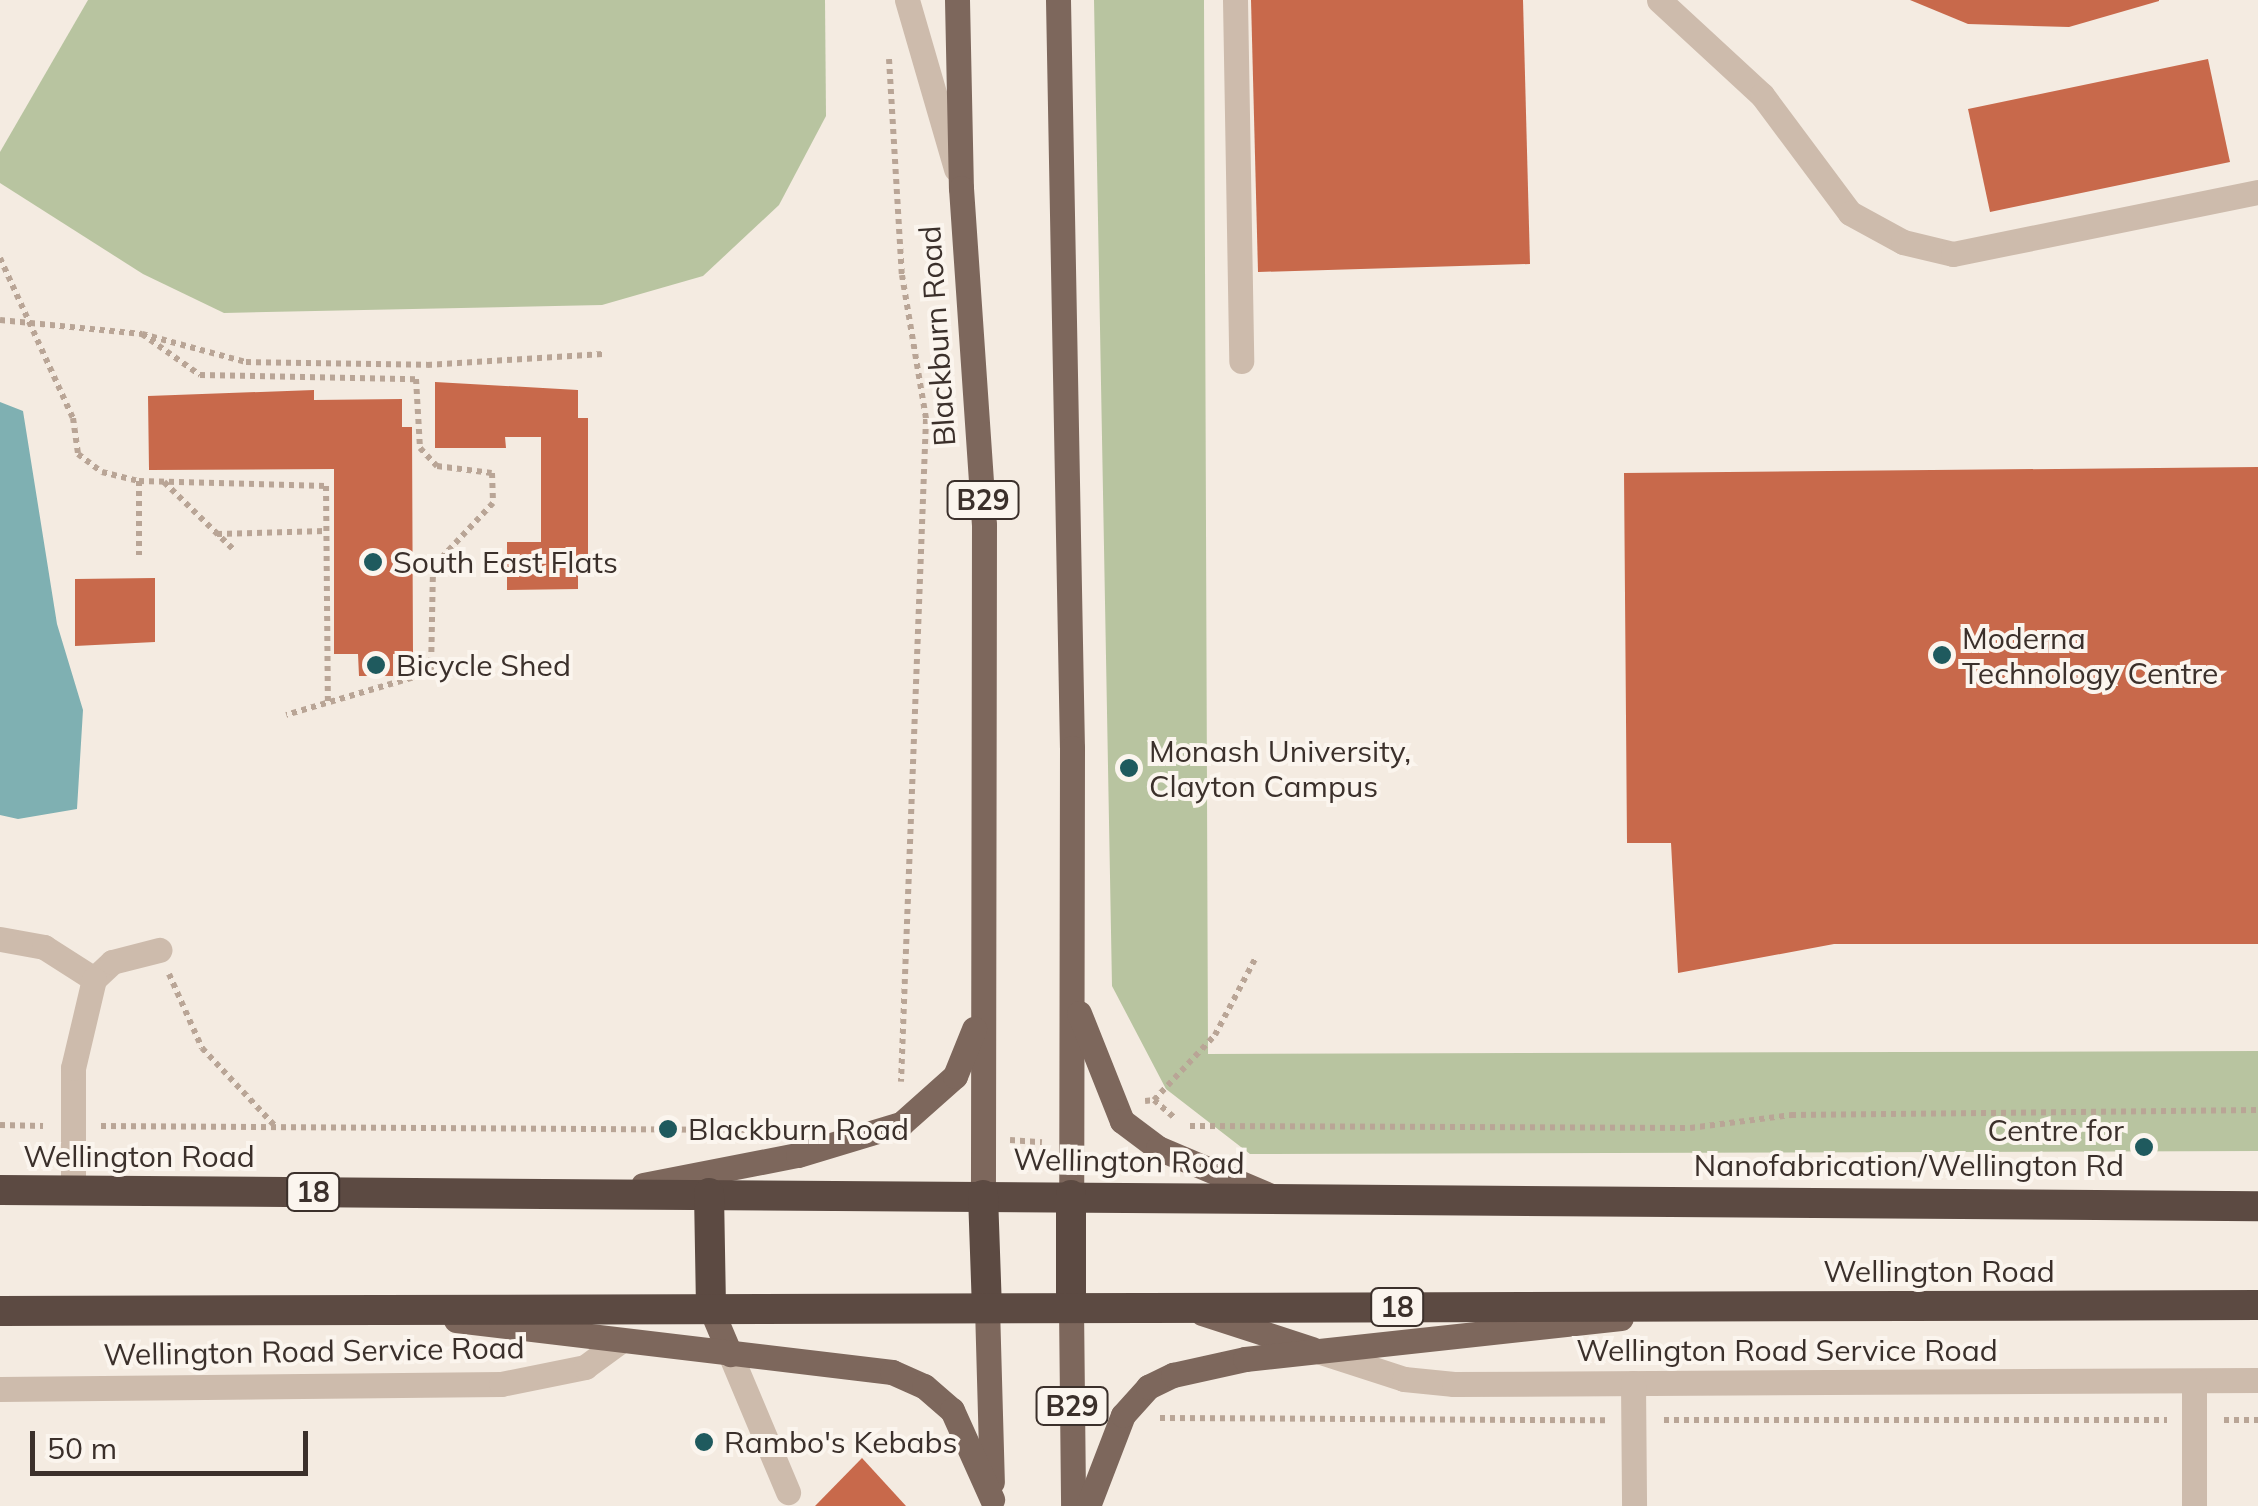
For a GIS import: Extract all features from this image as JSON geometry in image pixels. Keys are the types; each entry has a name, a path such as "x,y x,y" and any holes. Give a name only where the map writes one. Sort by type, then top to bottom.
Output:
{"highway":[{"name":"Wellington Road","path":"0,1190 553,1194 708,1183 983,1195 2258,1206"},
{"path":"708,1183 711,1309"},
{"name":"Blackburn Road","path":"983,1195 987,1306"},
{"name":"B29","path":"1071,1306 1072,1195"},
{"name":"Wellington Road","path":"0,1311 2258,1304"}],"main road":[{"name":"Blackburn Road","path":"957,0 962,188 984,525 983,1195"},
{"name":"B29","path":"1058,0 1072,1195"},
{"path":"1072,994 1122,1122 1158,1148 1276,1198"},
{"path":"708,1183 836,1146 920,1113 959,1069 982,1000"},
{"name":"Blackburn Road","path":"987,1306 993,1503"},
{"name":"B29","path":"1071,1306 1073,1506"},
{"path":"1088,1506 1116,1429 1148,1387 1204,1366 1722,1306"},
{"path":"1183,1307 1321,1352"},
{"path":"378,1308 620,1342 856,1364 924,1386 960,1423 993,1503"},
{"path":"620,1342 648,1309"},
{"path":"711,1309 730,1354"}],"street":[{"path":"908,0 962,188"},
{"path":"1235,0 1241,361"},
{"path":"1659,0 1762,95 1850,213 1903,242 1952,254 2258,192"},
{"path":"0,939 44,947 94,979"},
{"path":"73,1190 77,1030 94,979 112,962 159,950"},
{"name":"Wellington Road Service Road","path":"0,1390 501,1384 585,1366 620,1342"},
{"name":"Wellington Road Service Road","path":"1321,1352 1426,1382 2258,1380"},
{"path":"730,1354 788,1492"},
{"path":"2194,1381 2194,1506"},
{"path":"1633,1383 1634,1506"}],"path":[{"path":"888,39 902,275 926,419 914,866 898,1069 920,1113"},
{"path":"0,258 73,418 78,454 102,472 140,481 326,486 328,702"},
{"path":"0,320 142,334 246,362 427,366 602,354"},
{"path":"142,334 200,375 416,379 420,448 437,466 492,473 493,503 434,568 430,672 286,714"},
{"path":"140,481 140,555"},
{"path":"163,482 235,551"},
{"path":"217,534 325,531"},
{"path":"159,950 202,1048 277,1127"},
{"path":"1122,1122 1137,1101 1154,1100 1216,1036 1255,959"},
{"path":"1154,1100 1185,1126 1690,1128 1791,1115 2258,1110"},
{"path":"0,1126 772,1130"},
{"path":"982,1139 1072,1144"},
{"path":"1159,1418 2258,1420"}],"green space":[{"path":"88,0 825,0 826,116 779,205 703,276 602,305 224,313 143,274 0,183 0,152"},
{"path":"1094,0 1204,0 1208,1054 2258,1051 2258,1151 1250,1154 1166,1089 1112,986"}],"water":[{"path":"0,402 23,411 57,624 83,710 77,809 18,819 0,815"}],"building":[{"path":"1251,0 1523,0 1530,264 1258,272"},
{"path":"1910,0 2159,1 2069,27 1968,24"},
{"path":"2208,59 2230,162 1990,212 1968,109"},
{"name":"South East Flats","path":"435,382 578,390 578,418 588,418 588,561 578,561 578,589 507,590 507,542 541,542 541,437 505,437 506,448 435,448"},
{"name":"South East Flats","path":"314,390 314,400 402,399 402,427 412,427 413,654 393,654 393,676 359,676 358,654 334,654 334,469 149,470 148,396"},
{"name":"Moderna Technology Centre","path":"2258,467 2258,944 1834,944 1678,973 1671,843 1627,843 1624,473"},
{"path":"155,578 155,642 75,646 75,579"},
{"path":"862,1458 906,1506 815,1506"}],"place":[{"name":"South East Flats","path":"373,562"},
{"name":"Moderna Technology Centre","path":"1942,655"},
{"name":"Bicycle Shed","path":"376,665"},
{"name":"Monash University, Clayton Campus","path":"1129,768"},
{"name":"Blackburn Road","path":"668,1129"},
{"name":"Centre for Nanofabrication/Wellington Rd","path":"2144,1147"},
{"name":"Rambo's Kebabs","path":"704,1442"}]}
